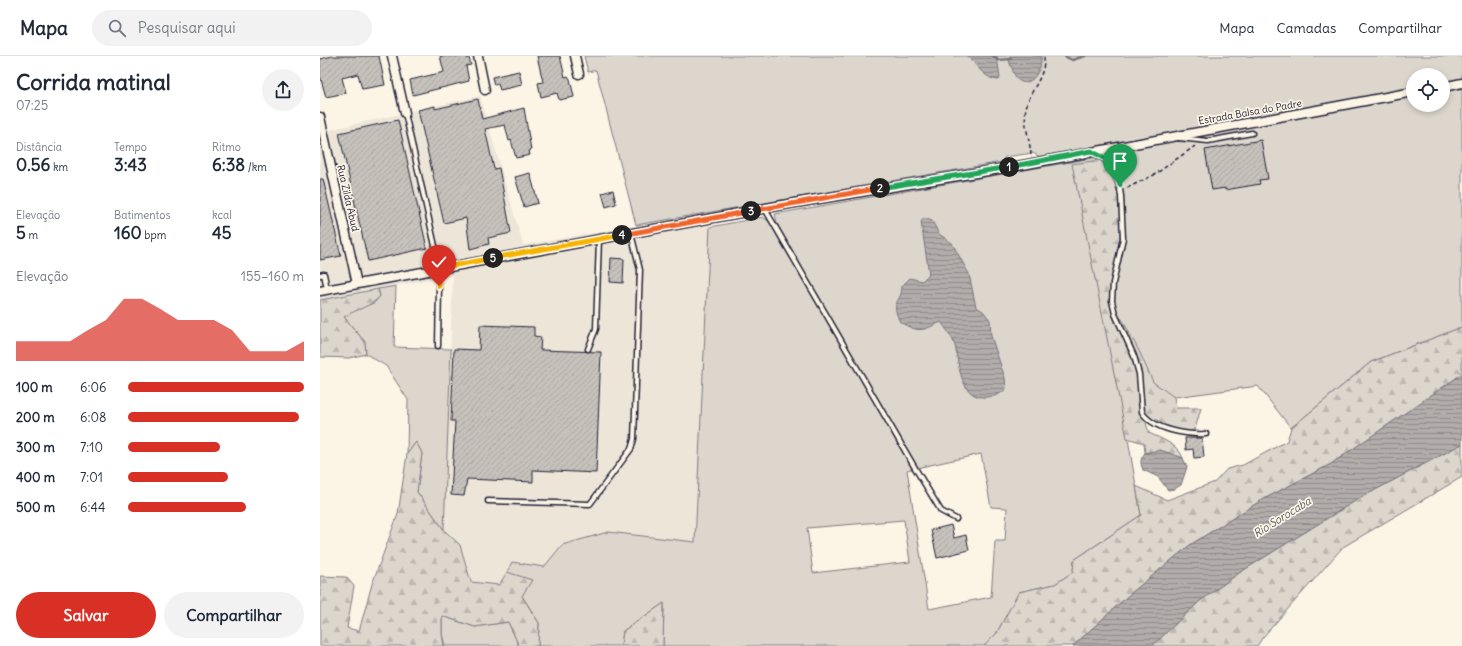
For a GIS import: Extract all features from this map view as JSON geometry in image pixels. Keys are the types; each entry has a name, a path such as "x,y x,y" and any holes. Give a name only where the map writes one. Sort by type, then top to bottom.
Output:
{"street":[{"path":"392,56 405,113"},
{"path":"478,56 485,90"},
{"path":"575,56 579,74"},
{"path":"1450,86 1462,83"},
{"name":"Estrada Balsa do Padre","path":"324,290 765,208 1032,162 1406,93"},
{"name":"Rua Zilda Abud","path":"320,117 357,284"}],"lane":[{"path":"405,113 438,268 438,346"},
{"path":"1175,136 1188,140 1208,141 1252,133"},
{"path":"1091,151 1108,160 1116,167 1121,196 1122,238 1113,284 1112,301 1115,314 1134,356 1139,374 1142,412 1144,416 1163,427 1189,435 1206,434"},
{"path":"765,208 941,511 956,519"},
{"path":"488,501 590,504 631,448 634,439 640,270 631,233"},
{"path":"588,349 596,329 599,239"},
{"path":"320,275 324,274 324,290"}],"path":[{"path":"1032,162 1025,114 1030,96 1043,72 1044,56"},
{"path":"1121,196 1126,188 1154,175 1186,151 1208,141"}],"shaded area":[{"path":"480,96 523,245 711,213 695,542 608,532 562,545 544,567 512,562 499,585 471,582 460,545 444,530 453,275 320,300 320,132"}],"green space":[{"path":"584,56 1462,56 1462,80 1450,83 1450,68 1406,68 1406,90 1042,156 1038,156 1033,153 1005,157 1002,162 636,225 596,70 588,72"},
{"path":"1462,86 1462,327 1371,362 1291,428 1258,386 1122,404 1141,515 1074,560 1073,572 1055,584 1019,592 996,634 984,646 663,646 664,603 623,631 621,646 538,646 539,623 507,572 512,562 544,567 562,545 608,532 695,542 710,227 763,217 771,223 777,221 775,214 1093,158 1098,158 1111,166 1115,163 1108,152 1169,141 1187,142 1189,137 1406,96 1406,112 1450,112 1450,88","holes":["981,454 991,507 1007,508 1005,541 995,541 991,597 929,609 907,470","904,520 910,562 813,573 807,528"]},
{"path":"1100,160 1107,168 1116,186 1121,217 1119,249 1112,276 1110,293 1113,314 1122,319 1153,382 1174,397 1176,408 1201,408 1195,429 1190,433 1164,426 1156,419 1146,423 1149,433 1173,446 1181,453 1183,458 1160,450 1145,453 1144,443 1127,438 1072,164"},
{"path":"396,286 394,347 451,349 444,530 417,492 422,453 416,442 407,454 408,400 386,366 366,354 365,342 344,317 358,308 374,303 380,296 378,289"},
{"path":"378,289 380,296 376,300 344,317 365,342 366,354 349,358 320,357 320,300"},
{"path":"1462,327 1462,374 1331,464 1262,500 1190,545 1130,594 1073,646 984,646 996,634 1019,592 1055,584 1073,572 1074,560 1141,515 1136,486 1167,500 1215,482 1227,469 1243,465 1287,441 1291,428 1371,362"},
{"path":"416,442 422,453 417,492 444,530 460,545 471,582 499,585 507,572 532,580 522,596 539,623 538,646 519,646 508,622 475,627 442,616 444,646 320,646 320,576 346,577 354,586 347,628 359,631 372,584 398,514 407,454"},
{"path":"1462,444 1462,477 1343,547 1263,637 1257,646 1152,646 1200,601 1239,573 1360,498"},
{"path":"664,603 663,646 621,646 623,631"},
{"path":"442,616 475,627 508,622 519,646 445,646 442,634"}],"water":[{"path":"968,56 997,56 999,80 990,78 986,75"},
{"path":"1010,56 1041,56 1041,64 1035,77 1030,81 1020,81 1016,77 1009,60"},
{"path":"924,218 932,221 939,234 952,243 969,274 976,307 983,311 990,320 991,336 1005,378 1006,389 997,395 987,397 978,396 971,393 966,387 962,379 954,343 941,322 920,330 900,322 897,315 896,305 902,286 910,278 922,281 929,274 921,222"},
{"name":"Rio Sorocaba","path":"1462,374 1462,444 1360,498 1239,573 1200,601 1152,646 1073,646 1130,594 1190,545 1262,500 1331,464"},
{"path":"1160,450 1183,458 1187,467 1181,485 1174,489 1168,490 1158,477 1143,470 1141,465 1142,457 1145,453"}],"building":[{"path":"332,56 379,56 385,85 362,89 358,74 342,78 346,93 326,97 320,76 320,59"},
{"path":"440,56 466,56 469,58 471,65 466,66 469,81 413,95 410,80 444,72"},
{"path":"537,56 560,56 565,77 568,76 570,79 574,97 559,100 557,93 541,97 538,83 543,82"},
{"path":"519,71 522,85 500,90 498,84 494,85 492,77"},
{"path":"478,99 482,119 524,108 531,150 529,151 530,155 516,158 511,140 509,141 505,125 485,129 494,169 499,168 511,233 488,238 489,244 470,249 466,218 444,223 418,110 435,106 435,109"},
{"path":"398,120 427,248 368,261 339,133"},
{"path":"1261,140 1268,179 1259,180 1260,184 1225,190 1225,188 1212,190 1205,150"},
{"path":"530,173 538,203 524,207 515,177"},
{"path":"320,179 323,179 341,256 320,260"},
{"path":"613,190 616,204 606,207 602,193"},
{"path":"611,258 624,259 623,283 610,282"},
{"path":"480,325 534,327 534,336 541,337 540,350 601,352 596,473 533,470 533,482 467,479 464,496 451,495 455,421 451,421 454,349 479,350"},
{"path":"1185,438 1202,438 1204,457 1194,458 1193,449 1186,450"},
{"path":"951,525 954,538 966,535 969,550 937,558 931,530"}],"waterway":[{"path":"993,56 997,60 1011,59"},
{"path":"1064,56 1072,60 1085,56"}],"route":[{"path":"439,286 436,269 789,204 1011,167 1091,151 1108,160 1116,167 1120,185"}]}
